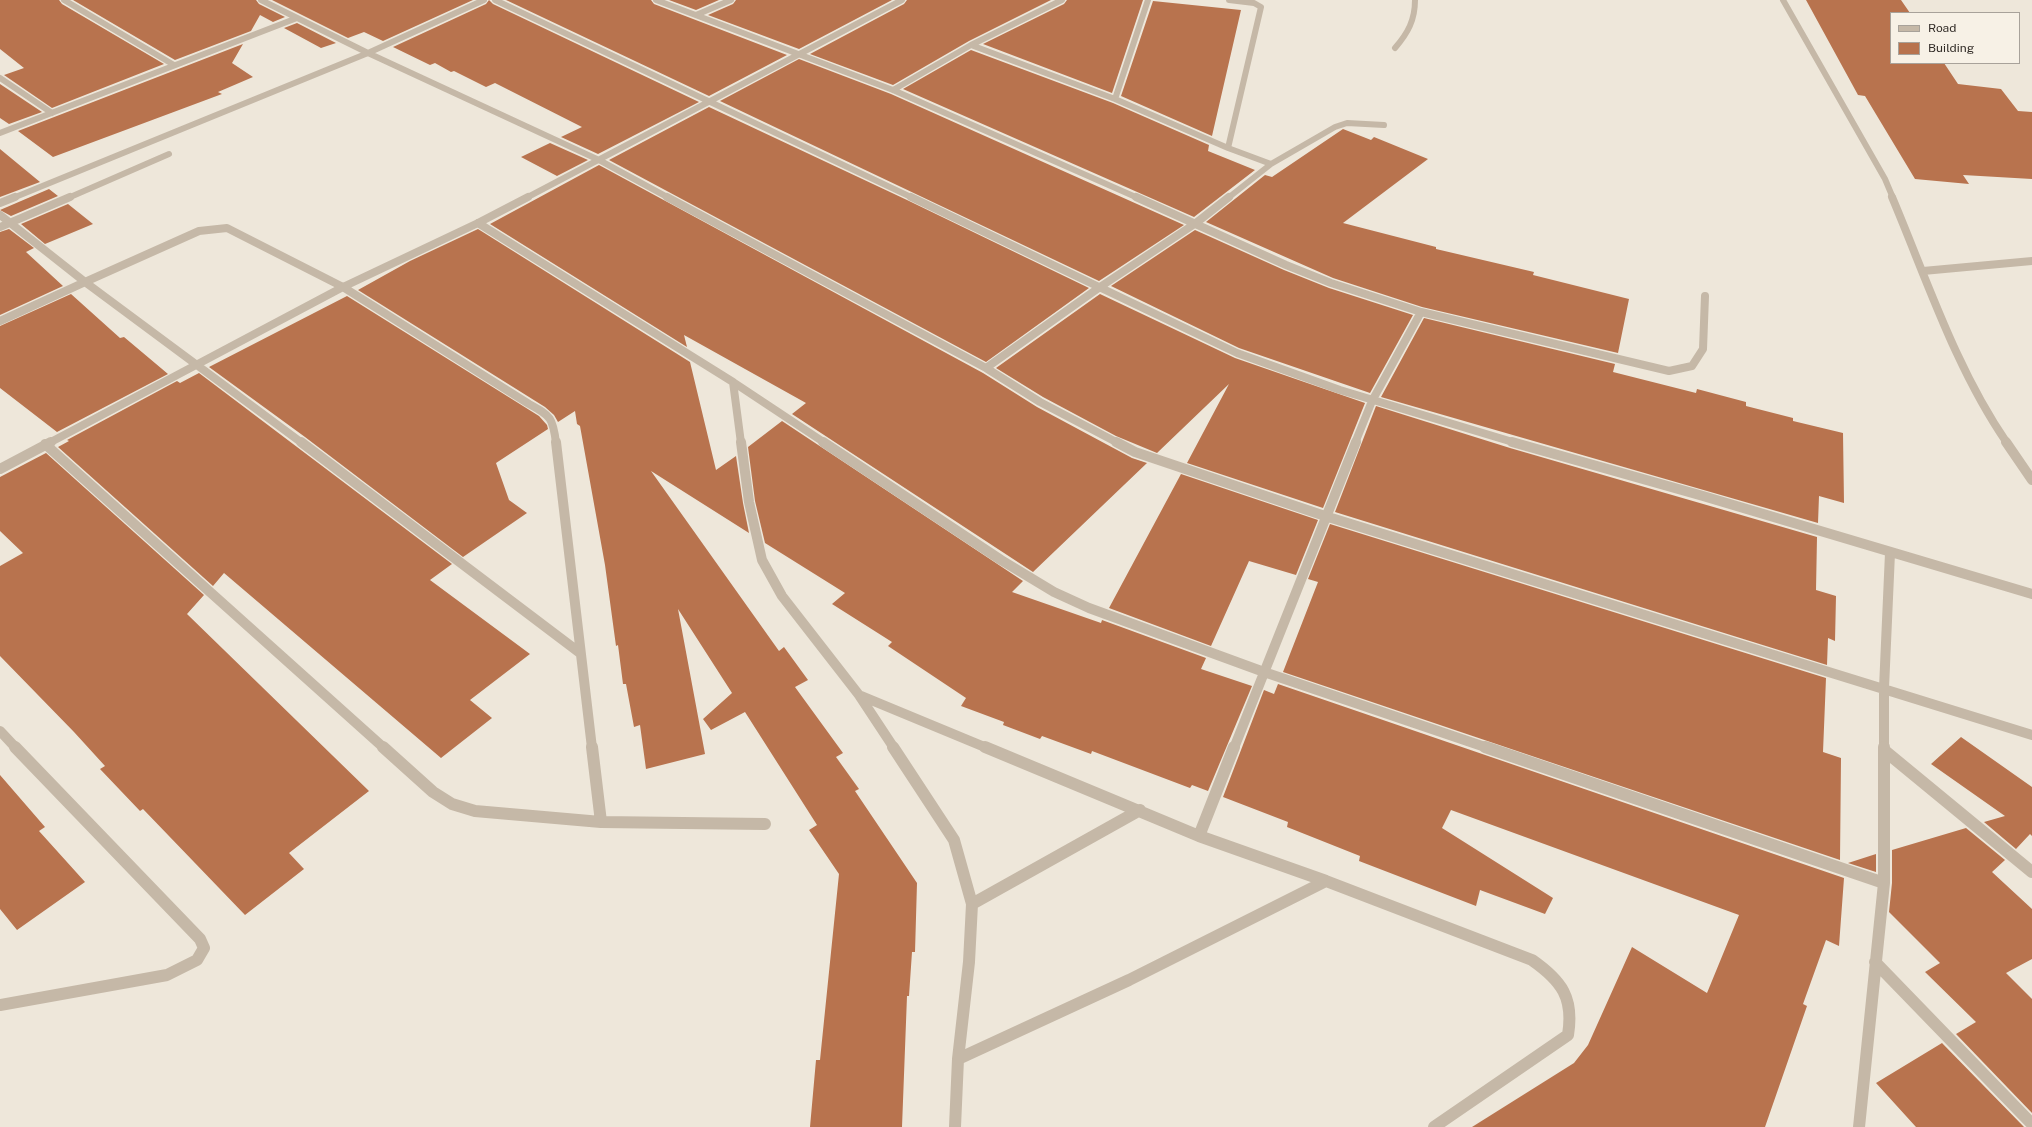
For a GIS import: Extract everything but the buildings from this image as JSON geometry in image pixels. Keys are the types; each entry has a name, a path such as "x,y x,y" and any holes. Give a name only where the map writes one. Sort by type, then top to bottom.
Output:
{"street":[{"path":"64,0 174,66"},
{"path":"262,0 368,53 599,160 986,368 1040,402 1135,452 1222,483 1325,516 2032,735"},
{"path":"0,203 368,53 484,0"},
{"path":"495,0 711,101 1237,353 1300,378 1372,401 1714,499 1890,553 2032,594"},
{"path":"656,0 802,54 893,90 1196,223 1286,265 1331,283 1421,312 1669,371 1692,366 1703,349 1705,296"},
{"path":"696,16 731,0"},
{"path":"0,468 343,287 478,223 802,54 902,0"},
{"path":"893,90 971,45 1062,0"},
{"path":"1115,99 1148,0"},
{"path":"1228,148 1261,7 1254,3 1229,0"},
{"path":"1395,48 1413,24 1416,11 1415,0"},
{"path":"1783,0 1885,179 1956,348 1986,414 2032,480"},
{"path":"0,133 297,18"},
{"path":"971,45 1115,99 1228,148 1271,164"},
{"path":"0,78 52,112"},
{"path":"986,368 1100,287 1196,223 1271,164 1335,127 1347,124 1384,125"},
{"path":"0,227 169,154"},
{"path":"0,215 85,282 198,364 580,653"},
{"path":"478,223 733,382 1001,560 1054,592 1089,608 1264,672 1884,883"},
{"path":"0,321 199,231 227,228 343,287 529,404 548,414 554,428 601,822"},
{"path":"1924,271 2032,261"},
{"path":"1200,836 1325,516 1372,401 1421,312"},
{"path":"733,382 746,488 762,560 782,596 859,695 954,840 972,904 969,962 958,1059 955,1127"},
{"path":"45,444 433,792 452,804 475,811 601,822 765,824"},
{"path":"1859,1127 1884,883 1884,688 1890,553"},
{"path":"859,695 1200,836 1326,881 1532,960 1551,973 1561,986 1569,1005 1571,1024 1568,1035 1434,1127"},
{"path":"0,731 188,930 200,939 204,948 197,960 167,975 0,1005"},
{"path":"1885,751 2032,872"},
{"path":"972,904 1140,810"},
{"path":"958,1059 1129,980 1326,881"},
{"path":"1875,962 2032,1124"}]}
